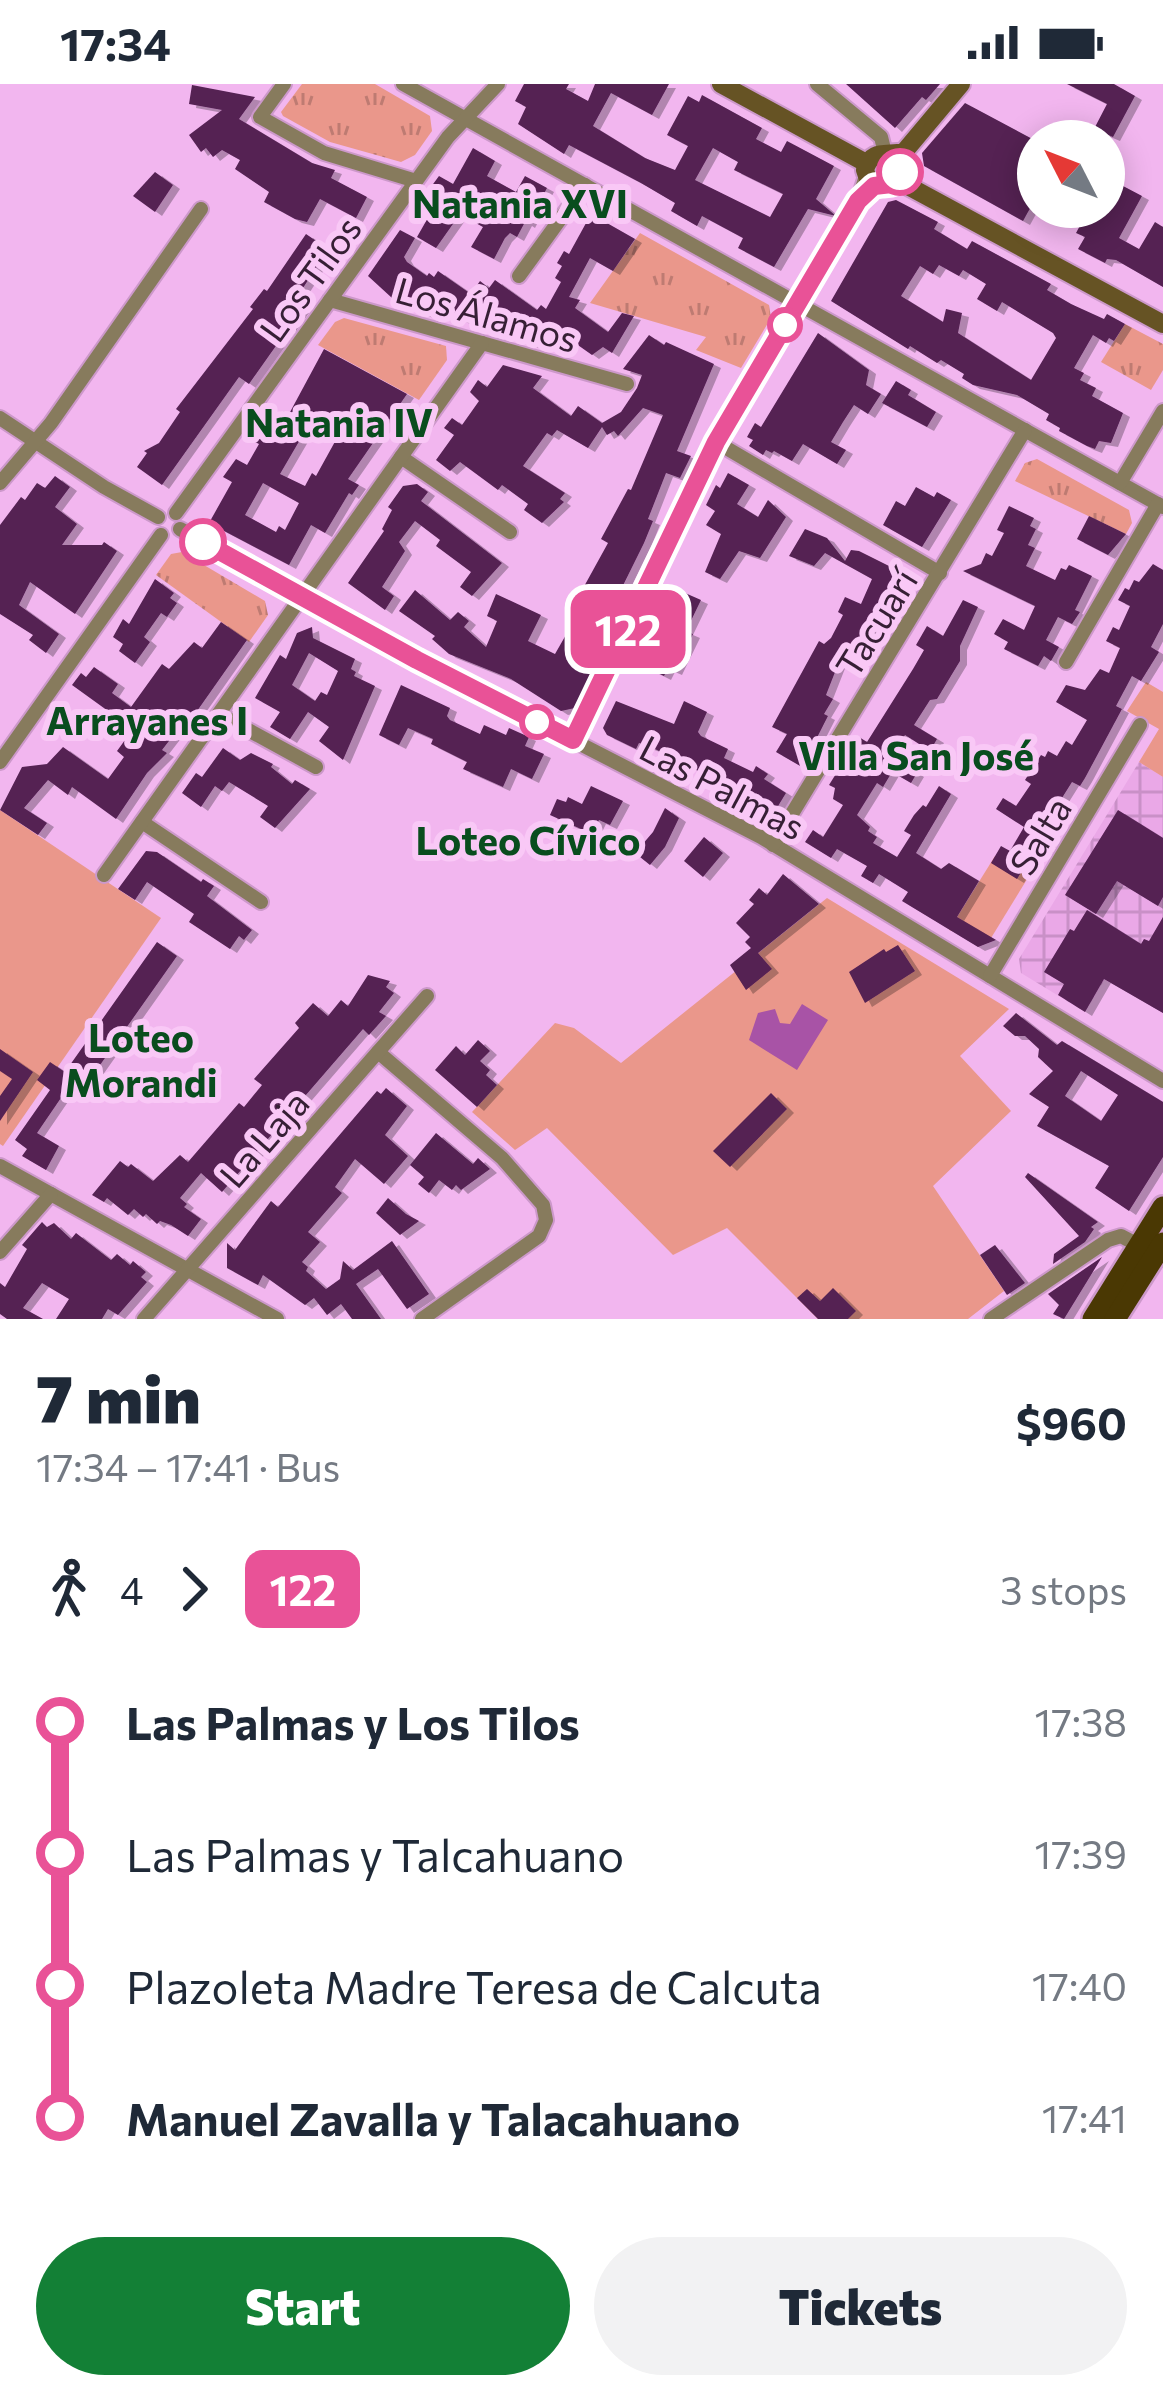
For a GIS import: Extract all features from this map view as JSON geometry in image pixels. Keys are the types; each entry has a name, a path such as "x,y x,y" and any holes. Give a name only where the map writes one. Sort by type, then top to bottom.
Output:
{"main road":[{"path":"1093,1319 1163,1207"},
{"path":"1115,1319 1163,1243"}],"street":[{"path":"284,84 260,117 325,153 416,181"},
{"path":"404,84 1161,505 1066,662"},
{"name":"Los Tilos","path":"176,513 448,137 498,84"},
{"path":"721,84 886,187 895,162 961,84"},
{"path":"817,84 881,137 895,162"},
{"path":"573,740 716,442 858,201 874,155 895,162 1163,323"},
{"path":"519,276 585,185"},
{"path":"0,483 201,208"},
{"name":"Los Álamos","path":"330,300 627,384"},
{"path":"104,875 482,343"},
{"path":"1120,483 1163,411"},
{"path":"0,418 158,517"},
{"name":"Tacuarí","path":"773,845 1025,430"},
{"path":"716,442 940,573"},
{"path":"401,457 510,532"},
{"path":"166,511 176,513 181,530 170,537 161,535 155,524 158,517 166,511"},
{"name":"Las Palmas","path":"181,530 773,845 1163,1081"},
{"path":"0,762 161,535"},
{"path":"219,714 316,767"},
{"name":"Salta","path":"990,976 1140,725"},
{"path":"142,822 261,902"},
{"name":"La Laja","path":"144,1319 427,996"},
{"path":"378,1052 502,1158 543,1205 546,1220 539,1236 422,1319"},
{"path":"0,1166 278,1319"},
{"path":"0,1252 51,1194"},
{"path":"991,1319 1114,1237 1138,1245"}],"shaded area":[{"path":"1139,762 1163,777 1163,1013 1105,979 1085,1012 1021,973 1019,959"},
{"path":"802,1004 828,1020 797,1070 749,1040 758,1013 775,1009 780,1023 790,1024"}],"green space":[{"path":"302,84 375,84 430,116 432,131 415,155 401,162 330,142 281,112"},
{"path":"640,233 769,305 771,318 741,368 696,350 706,337 590,303"},
{"path":"344,318 446,346 447,360 419,400 318,345 335,322"},
{"path":"1125,324 1163,344 1163,370 1151,390 1101,362"},
{"path":"1037,459 1129,510 1132,523 1126,534 1015,481 1025,463"},
{"path":"182,552 265,601 268,615 249,642 156,575 171,554"},
{"path":"1146,682 1163,692 1163,777 1139,762 1159,729 1127,711"},
{"path":"0,810 161,918 3,1146 0,1144"},
{"path":"995,856 1029,876 988,943 949,930"},
{"path":"827,898 1009,1009 960,1056 1011,1111 933,1186 1004,1291 968,1319 818,1319 727,1228 673,1255 547,1128 515,1150 472,1112 555,1023 574,1028 621,1063"}],"building":[{"path":"524,84 569,84 566,89 588,101 595,84 669,84 652,115 611,93 593,126 645,158 675,170 688,146 667,135 688,96 699,102 702,95 762,128 756,139 781,152 787,141 834,166 816,199 836,216 808,209 774,267 738,248 743,238 702,216 697,226 671,211 675,203 641,183 569,145 564,154 518,124 526,107 515,101","holes":["713,148 738,162 734,170 783,194 770,217 695,180"]},
{"path":"846,84 940,84 895,128"},
{"path":"1067,84 1114,84 1135,96 1122,120 1099,120 1107,104"},
{"path":"192,85 255,97 239,119 312,163 335,170 331,178 367,197 356,218 320,199 307,222 295,219 264,202 269,192 235,169 240,160 222,150 213,157 206,148 201,152 189,135 222,110 189,104"},
{"path":"965,103 1017,131 1017,218 924,166 922,153"},
{"path":"473,148 495,161 487,176 516,192 525,176 547,188 528,224 517,237 510,233 505,238 494,259 471,247 483,227 460,214 436,248 417,237 437,202 425,195 439,176 453,184"},
{"path":"155,172 173,185 155,212 133,196"},
{"path":"1125,187 1142,196 1125,227"},
{"path":"896,200 938,222 934,229 967,249 972,241 1051,284 1047,290 1071,304 1125,324 1114,341 1109,338 1106,343 1093,335 1074,368 1084,373 1080,380 1096,388 1092,396 1123,413 1111,443 1099,441 1095,449 1087,446 1059,431 1046,420 1049,414 1017,395 973,385 941,360 937,363 908,349 831,301 888,202","holes":["939,265 959,276 963,270 986,284 977,299 997,311 1002,302 1053,333 1056,338 1031,380 958,333 962,313 946,309 943,322 901,296 920,266 933,274"]},
{"path":"591,214 635,239 613,271 590,258 569,297 580,300 575,308 608,332 622,313 634,316 612,353 603,347 592,355 558,331 546,348 511,338 482,318 479,323 467,315 463,320 441,308 435,316 420,312 392,298 368,276 400,230 415,238 404,257 427,276 434,277 438,271 471,294 480,281 489,288 495,280 537,310 541,305 546,309 561,282 555,278 562,266 557,263 564,251 569,254"},
{"path":"1155,222 1163,227 1163,287 1116,260 1105,263 1078,249 1085,237 1076,233 1079,228 1124,228 1119,238 1139,249"},
{"path":"306,234 328,249 294,302 302,309 249,384 239,377 162,485 137,467 144,451 159,443 180,412 176,409"},
{"path":"818,333 869,370 866,385 881,394 868,414 854,405 843,422 831,442 846,450 837,464 803,444 792,461 774,451 766,450 763,455 749,446 753,440 747,437 755,423 761,427"},
{"path":"649,335 714,364 677,451 691,456 680,478 666,473 644,543 593,646 601,650 575,708 561,711 511,679 449,654 432,639 435,636 399,611 415,590 450,620 458,612 469,621 464,627 486,647 497,621 487,616 496,594 541,615 528,641 555,654 583,605 576,601 608,543 601,539 631,490 663,415 643,408 618,436 614,431 607,435 602,427 588,448 557,430 552,436 547,433 523,466 565,493 560,499 564,502 542,523 524,510 528,504 502,485 498,490 460,462 450,471 436,460 454,435 444,428 452,418 462,425 479,401 470,392 478,380 487,387 503,365 542,376 533,388 571,416 578,406 602,423 621,412 637,388 642,375 623,369"},
{"path":"324,349 407,394 348,479 359,485 325,533 311,525 289,565 209,523 232,482 223,477 236,459 247,465 259,444 253,441 258,429 268,435 284,411 289,414","holes":["308,426 337,438 316,476 312,473 305,486 280,474","263,483 299,503 285,530 279,526 276,532 245,515"]},
{"path":"896,381 911,390 908,395 936,412 927,427 882,403"},
{"path":"728,473 749,485 737,504 758,517 768,500 786,517 760,558 739,551 720,579 705,572 721,534 706,525 715,511 706,505"},
{"path":"55,476 70,487 55,507 77,524 62,545 104,542 117,551 75,614 30,582 19,605 59,634 46,653 29,640 33,635 0,614 0,525 21,497 25,500 37,483 45,488"},
{"path":"417,484 428,492 421,501 502,563 472,596 460,587 471,572 436,546 440,540 415,521 399,542 405,551 382,587 394,596 385,610 348,583 384,531 392,510 388,507 403,486"},
{"path":"916,487 951,500 922,547 883,525 896,501 905,506"},
{"path":"1009,506 1034,518 1030,526 1036,529 1028,545 1035,548 1026,566 1055,580 1061,568 1066,570 1069,565 1092,576 1072,624 1058,617 1046,640 1059,647 1051,661 1044,656 1038,666 1004,649 1008,642 994,634 1003,619 1024,630 1035,606 963,571 981,564 986,553 992,556 1004,533 997,530"},
{"path":"1089,516 1126,534 1108,555 1077,539"},
{"path":"805,529 827,538 845,561 851,550 859,551 899,571 890,588 895,590 890,603 859,658 850,667 839,662 826,695 833,699 824,714 828,716 802,767 776,752 787,734 772,727 819,641 824,644 831,638 843,615 838,612 845,597 861,604 872,579 825,553 814,566 789,556"},
{"path":"1153,564 1163,570 1163,624 1151,647 1159,652 1141,681 1132,676 1116,706 1122,709 1085,778 1080,786 1072,782 1050,817 1055,819 1047,832 1053,836 1042,854 1035,850 1017,879 991,863 1001,846 1010,851 1024,827 996,809 1003,798 1016,806 1031,784 1025,780 1041,755 1045,757 1048,751 1057,756 1066,741 1072,745 1087,720 1056,702 1066,685 1085,690 1100,669 1109,673 1120,648 1106,641 1113,627 1119,630 1130,606 1118,600"},
{"path":"155,579 174,593 170,598 177,603 167,617 161,613 144,637 150,642 135,663 119,651 123,644 113,637 123,619 129,624"},
{"path":"676,589 701,600 686,631 693,634 675,671 668,668 664,676 642,665"},
{"path":"963,600 978,607 960,646 960,661 914,725 937,739 930,751 905,735 892,757 917,773 911,783 892,772 883,787 877,783 857,815 877,837 873,843 897,857 911,835 904,831 914,815 926,807 939,786 951,794 916,853 941,869 949,863 979,881 957,917 996,940 978,947 902,901 908,892 879,874 873,883 861,876 867,866 837,849 831,858 805,842 813,830 823,837 843,805 833,799 835,788 829,785 859,737 867,742 913,669 924,650 916,645 927,626 943,636"},
{"path":"221,622 247,640 183,731 179,728 162,750 167,753 116,819 72,787 68,795 48,780 24,808 47,823 38,835 0,810 22,767 47,764 63,747 108,779 124,757 117,751 133,729 72,685 81,673 86,677 94,667 118,684 112,693 131,707 162,664 169,669 194,642 202,648"},
{"path":"312,627 313,638 355,659 354,676 375,686 343,760 319,741 329,727 308,712 290,739 270,727 280,712 255,698 280,655 286,659 297,633","holes":["309,653 338,671 327,695 321,692 315,701 292,685"]},
{"path":"401,685 450,708 450,720 480,734 484,725 506,735 509,728 529,737 525,746 544,754 532,779 511,769 503,787 463,769 467,762 408,728 399,745 379,735"},
{"path":"616,701 674,724 684,701 707,712 698,732 701,736 728,749 724,758 768,774 764,779 786,793 775,811 761,816 746,807 752,798 653,748 639,743 636,749 607,735 603,728"},
{"path":"223,748 240,760 251,753 273,764 292,784 295,780 310,789 275,828 260,817 268,806 229,782 222,791 215,786 201,807 182,793 196,773 202,777"},
{"path":"591,786 623,801 610,825 599,820 592,834 550,815 557,799 566,802 568,797 582,804"},
{"path":"665,808 679,818 650,865 635,853"},
{"path":"1118,810 1163,838 1163,897 1158,906 1117,881 1096,914 1065,895"},
{"path":"704,837 723,853 703,877 684,861"},
{"path":"146,851 157,852 214,886 207,896 252,930 244,940 239,936 230,949 189,922 194,914 147,882 135,900 118,889"},
{"path":"783,874 819,904 758,953 772,969 746,990 730,965 751,948 745,942 750,937 736,923 754,904 749,900 759,888 767,895"},
{"path":"1087,910 1141,944 1144,939 1149,941 1163,917 1163,1013 1104,979 1085,1012 1058,995 1064,984 1044,972"},
{"path":"157,942 177,956 76,1099 65,1092 37,1133 59,1146 46,1170 22,1156 27,1149 15,1140 50,1090 37,1080 50,1062 65,1072"},
{"path":"898,945 915,971 865,1003 849,972"},
{"path":"368,975 390,981 386,987 394,993 379,1012 386,1016 369,1035 363,1029 222,1192 201,1173 180,1198 201,1219 188,1236 134,1209 128,1215 107,1198 104,1202 92,1195 120,1161 153,1181 180,1155 188,1162 239,1103 244,1107 262,1085 254,1079 299,1028 295,1023 313,1003 328,1016 341,1000 348,1006"},
{"path":"1016,1013 1057,1045 1062,1041 1163,1102 1163,1157 1129,1211 1095,1188 1109,1166 1037,1126 1049,1107 1029,1094 1053,1071 1025,1036 1015,1036 1003,1026","holes":["1081,1071 1118,1095 1101,1121 1065,1096"]},
{"path":"478,1040 490,1051 480,1061 497,1085 477,1107 435,1070 456,1046 465,1055"},
{"path":"0,1049 33,1072 0,1121 0,1096 12,1079 0,1071"},
{"path":"386,1088 407,1106 385,1135 408,1156 384,1184 355,1159 335,1187 342,1193 308,1232 320,1242 302,1262 326,1289 340,1279 343,1261 353,1270 392,1241 429,1294 407,1309 378,1269 356,1284 381,1319 352,1319 341,1304 327,1315 314,1298 305,1305 263,1275 258,1285 227,1268 227,1243 235,1250 271,1201 278,1207 377,1091 381,1094"},
{"path":"771,1093 787,1109 730,1167 713,1151"},
{"path":"436,1133 473,1164 478,1158 490,1169 461,1190 456,1185 452,1190 439,1180 429,1193 418,1184 424,1177 410,1165"},
{"path":"1028,1173 1098,1222 1085,1242 1053,1264 1054,1254 1079,1236 1025,1177"},
{"path":"388,1198 419,1221 400,1235 376,1213"},
{"path":"42,1222 47,1227 54,1223 71,1239 76,1233 111,1260 117,1254 130,1265 133,1261 146,1272 141,1277 147,1282 118,1315 108,1309 102,1319 56,1319 69,1299 42,1283 23,1308 43,1319 7,1319 0,1314 0,1283 5,1287 27,1249 22,1245"},
{"path":"995,1245 1025,1283 1007,1295 980,1255"},
{"path":"1102,1257 1064,1319 1053,1314 1059,1305 1048,1294"},
{"path":"833,1288 856,1311 848,1319 818,1319 797,1298 807,1289 820,1301"}],"bus line":[{"name":"122","path":"203,542 573,740 716,442 858,201 874,186 892,184 900,172"}],"district":[{"name":"Natania XVI","path":"520,202"},
{"name":"Natania IV","path":"339,421"},
{"name":"Arrayanes I","path":"147,719"},
{"name":"Villa San José","path":"916,754"},
{"name":"Loteo Cívico","path":"528,839"},
{"name":"Loteo Morandi","path":"141,1058"}]}
